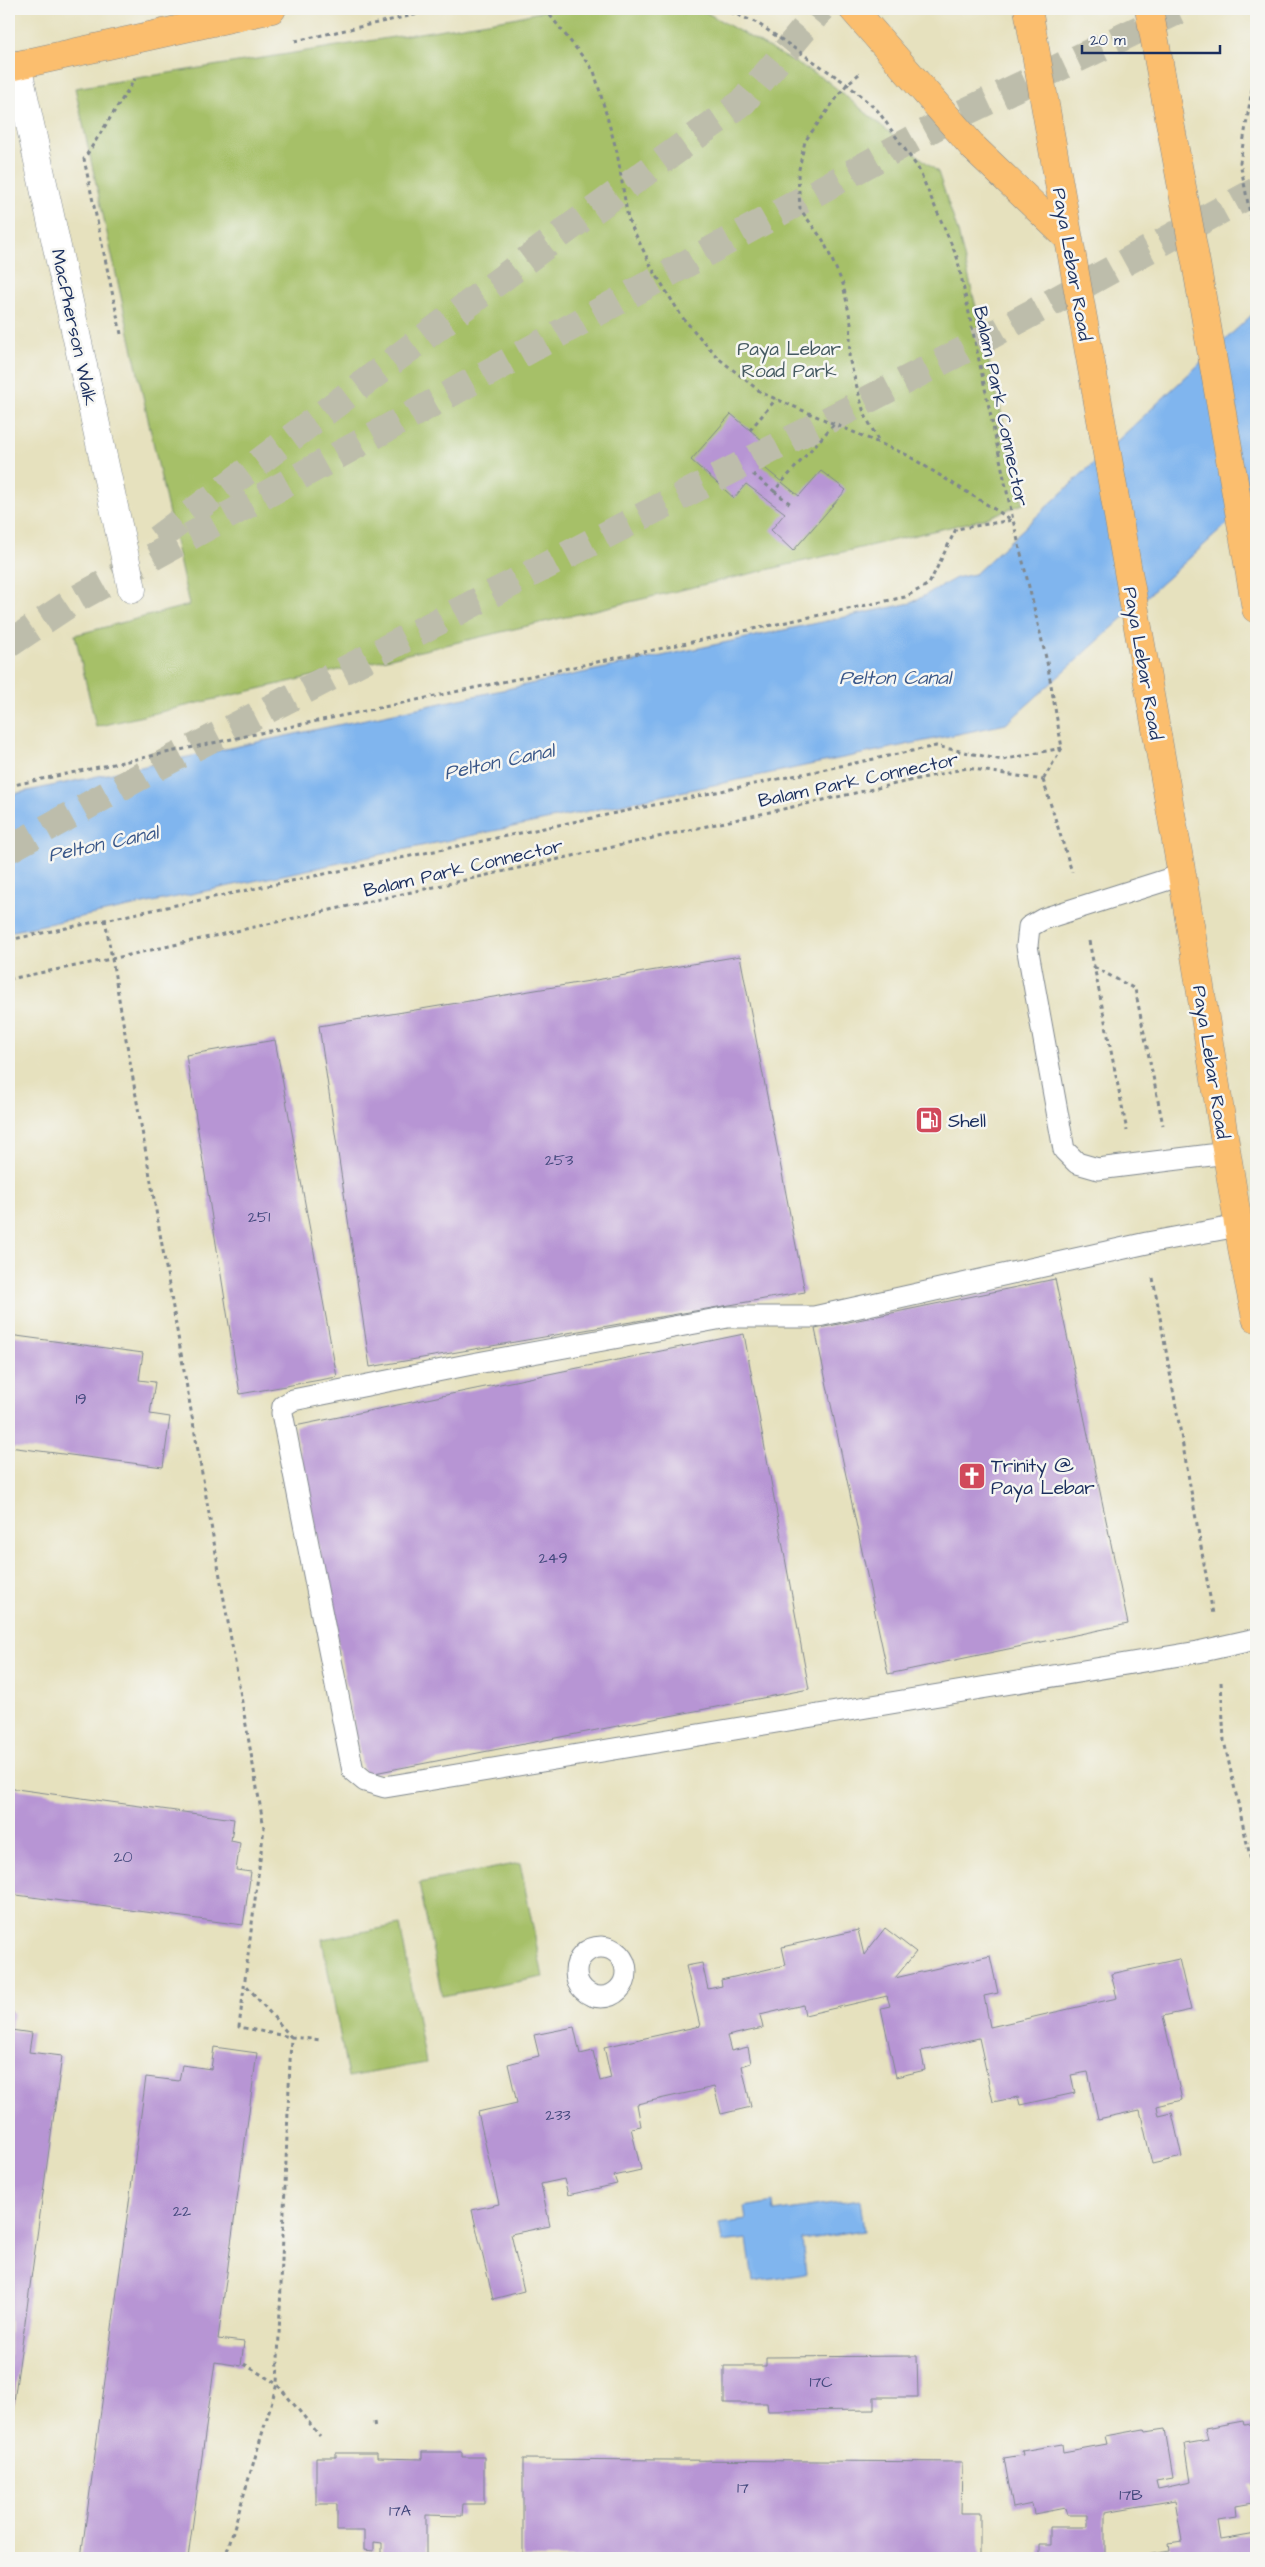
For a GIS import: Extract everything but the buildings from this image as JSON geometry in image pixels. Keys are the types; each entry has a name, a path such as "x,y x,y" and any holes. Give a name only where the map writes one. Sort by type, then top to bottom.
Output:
{"main road":[{"path":"13,66 272,9"},
{"path":"853,9 974,148 1068,238"},
{"name":"Paya Lebar Road","path":"1028,9 1182,875 1238,1226 1256,1318"},
{"path":"1149,9 1256,608"},
{"path":"1153,36 1170,9"}],"street":[{"name":"MacPherson Walk","path":"13,66 132,589"}],"lane":[{"path":"1182,875 1043,919 1029,927 1027,946 1064,1150 1077,1163 1098,1169 1227,1153"},
{"path":"1238,1226 1147,1243 814,1318 728,1318 472,1364 293,1400 283,1406 282,1413 353,1771 365,1782 385,1787 1219,1647 1256,1639"}],"path":[{"path":"289,42 441,9"},
{"path":"545,9 594,71 617,152 628,219 652,268 682,316 718,358 762,393 907,455 1013,520"},
{"name":"Balam Park Connector","path":"9,979 111,959 967,768 1043,780 1062,748 1047,662 1013,520 957,256 918,168 878,111 848,84 757,23 723,9"},
{"path":"1256,65 1240,162 1256,245"},
{"path":"121,334 84,159 137,75"},
{"path":"848,84 806,141 798,174 800,209 823,240 843,284 850,323 849,358 864,413 879,443"},
{"path":"750,430 776,398"},
{"path":"774,491 835,423"},
{"path":"753,474 792,505"},
{"path":"9,786 905,597 928,584 956,529 1013,520"},
{"path":"9,940 936,746 1002,760 1062,748"},
{"path":"104,919 264,1828 239,2027 291,2037 322,2040"},
{"path":"1094,967 1135,989 1164,1131 1133,1164 1094,967"},
{"path":"1147,1243 1219,1647 1224,1741 1256,1883"},
{"path":"225,2558 276,2384 291,2037 244,1984"},
{"path":"244,2364 276,2384 320,2436"},
{"path":"374,2422 375,2428"}],"green space":[{"name":"Paya Lebar Road Park","path":"552,9 700,9 826,80 938,172 958,232 1023,504 984,519 96,727 75,635 189,605 75,88 513,18"},
{"path":"520,1863 543,1977 442,1996 419,1883"},
{"path":"400,1925 426,2063 348,2077 322,1939"}],"water":[{"name":"Pelton Canal","path":"1256,311 1256,498 1006,724 9,932 9,795 911,603 956,578 975,574"},
{"path":"860,2199 864,2231 802,2240 806,2274 753,2282 747,2239 722,2242 719,2224 746,2220 744,2207 773,2202 774,2212"}],"tunnel":[{"path":"157,539 565,231 743,102 821,9"},
{"path":"9,644 78,598 946,121 1182,9"},
{"path":"9,849 172,759 966,349 1256,191"}],"place":[{"name":"Shell","path":"929,1120"},
{"name":"Trinity @ Paya Lebar","path":"972,1476"}]}
